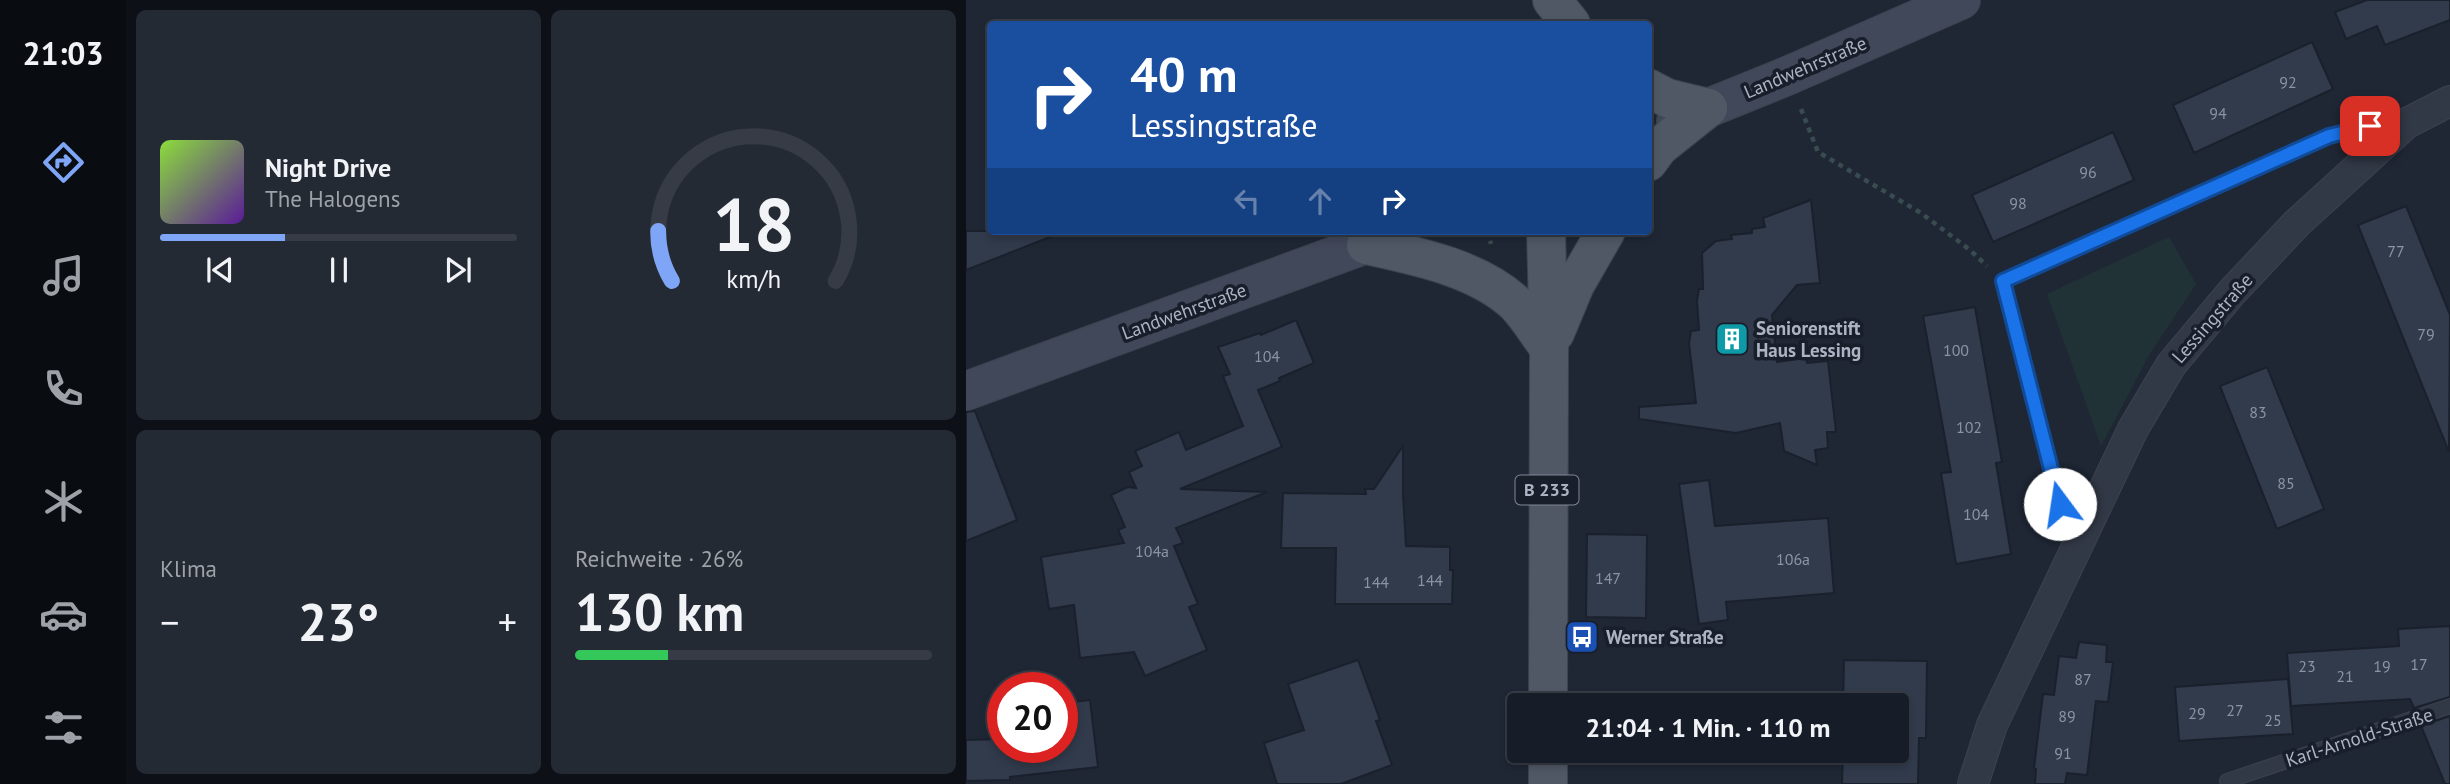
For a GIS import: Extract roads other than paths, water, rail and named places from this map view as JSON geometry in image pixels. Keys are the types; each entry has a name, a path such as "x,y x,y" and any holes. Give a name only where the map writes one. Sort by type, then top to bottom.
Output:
{"main road":[{"path":"1546,0 1546,21"},
{"path":"1552,0 1569,21"},
{"name":"Landwehrstraße","path":"1652,131 1961,0"},
{"path":"1652,90 1667,98 1708,107"},
{"path":"1652,157 1708,107"},
{"name":"Landwehrstraße","path":"966,391 1392,235"},
{"name":"B 233","path":"1546,235 1549,348 1548,693"},
{"path":"1549,348 1575,285 1604,235"},
{"path":"1366,245 1431,260 1479,279 1516,304 1549,348"},
{"path":"1548,763 1548,784"}],"street":[{"name":"Lessingstraße","path":"1973,784 1992,725 2133,429 2171,365 2232,292 2297,223 2407,124 2450,101"}],"lane":[{"name":"Lessingstraße","path":"2073,554 2003,281 2329,136 2370,126 2407,124"},
{"name":"Karl-Arnold-Straße","path":"2227,781 2450,706"}],"place":[{"name":"Seniorenstift Haus Lessing","path":"1732,339"},
{"name":"Werner Straße","path":"1582,637"}]}
